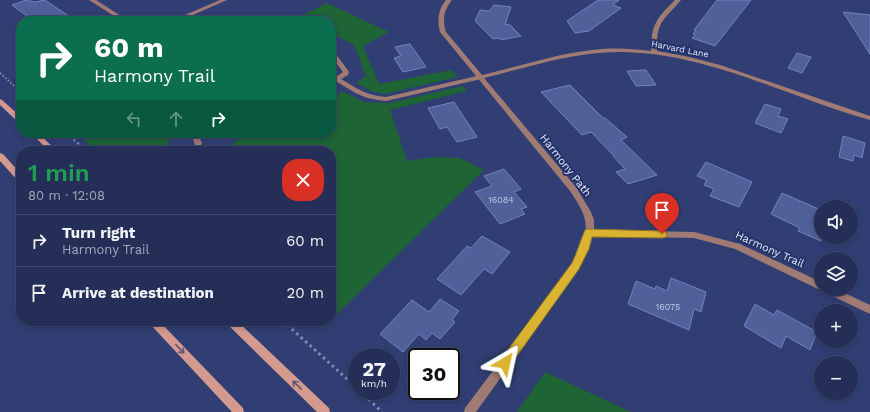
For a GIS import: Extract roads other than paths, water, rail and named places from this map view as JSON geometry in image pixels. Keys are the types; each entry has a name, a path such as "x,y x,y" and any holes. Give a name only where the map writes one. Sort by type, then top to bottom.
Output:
{"main road":[{"path":"0,101 16,116"},
{"path":"39,138 48,146"},
{"path":"0,156 16,173"},
{"path":"158,326 239,412"},
{"path":"235,326 325,412"}],"street":[{"path":"92,0 118,16"},
{"path":"186,16 224,0"},
{"name":"Harmony Path","path":"449,0 442,9 440,23 443,32 580,199 590,220 584,249 576,266 469,412"},
{"path":"654,52 654,32 656,26 678,0"},
{"name":"Harvard Lane","path":"336,82 365,96 380,99 584,53 618,50 654,52 718,66 870,118"},
{"path":"336,58 346,74 336,80"},
{"path":"196,138 198,143"},
{"name":"Harmony Trail","path":"588,233 694,235 748,251 814,283"},
{"path":"841,296 870,310"}]}
